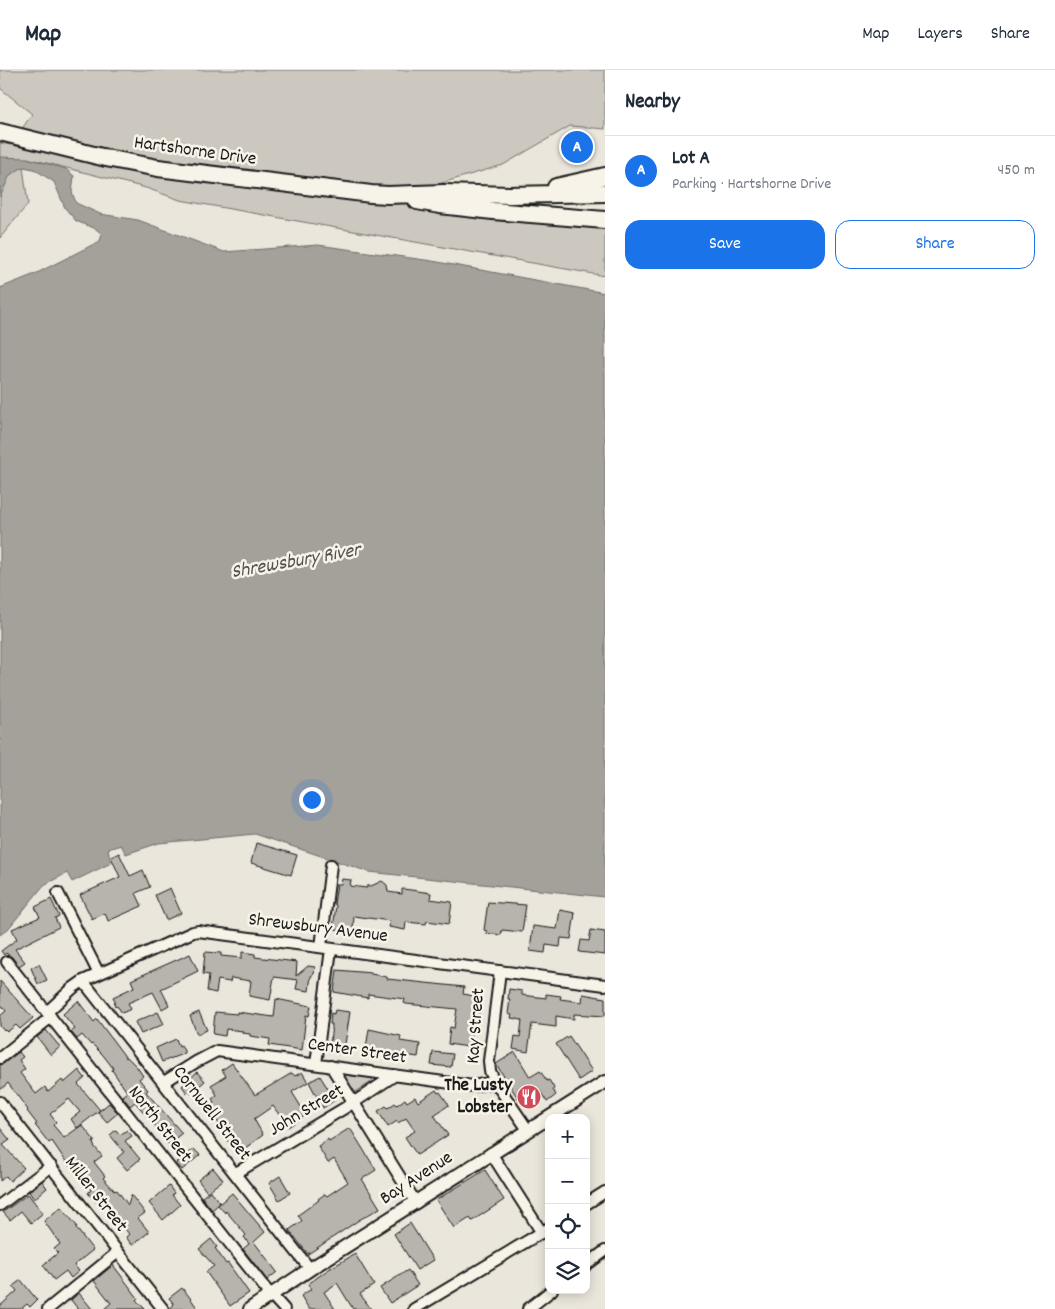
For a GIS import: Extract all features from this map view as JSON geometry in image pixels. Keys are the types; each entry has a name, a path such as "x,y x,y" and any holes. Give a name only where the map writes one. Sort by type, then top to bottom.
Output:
{"main road":[{"name":"Hartshorne Drive","path":"0,132 149,167 388,195 440,205 605,220"},
{"path":"528,195 605,176"},
{"path":"528,195 605,184"},
{"name":"Hartshorne Drive","path":"388,195 605,193"},
{"path":"528,195 605,200"}],"street":[{"path":"316,1064 331,865"},
{"path":"58,893 99,974"},
{"name":"Shrewsbury Avenue","path":"0,1058 49,1014 73,988 83,981 193,932 605,985"},
{"name":"North Street","path":"7,962 265,1288 284,1309"},
{"name":"Kay Street","path":"495,1082 490,1071 489,1061 500,971"},
{"name":"Cornwell Street","path":"83,981 310,1269"},
{"name":"Center Street","path":"164,1082 217,1051 473,1086 495,1082"},
{"path":"331,1066 416,1203"},
{"name":"John Street","path":"236,1173 354,1103 395,1075"},
{"path":"495,1082 528,1130"},
{"name":"Bay Avenue","path":"250,1309 491,1153 605,1082"},
{"name":"Miller Street","path":"0,1102 163,1309"},
{"path":"414,1309 545,1231 491,1153"},
{"path":"0,1205 50,1166"},
{"path":"590,1201 605,1192"},
{"path":"590,1262 605,1251"},
{"path":"48,1309 118,1252"},
{"path":"528,1309 547,1294"}],"shaded area":[{"path":"0,70 605,70 605,129 570,126 503,165 428,187 425,208 605,225 605,276 180,200 146,188 27,158 23,167 28,204 0,238 0,143 11,145 32,114 0,88"},
{"path":"343,1076 371,1078 373,1081 354,1093"}],"water":[{"name":"Shrewsbury River","path":"0,157 27,158 66,169 74,176 72,192 76,203 100,214 138,220 224,252 318,245 432,261 605,293 605,897 369,872 255,834 159,843 126,854 121,845 108,849 111,863 72,882 67,873 44,885 8,929 0,935 0,288 35,274 100,241 102,234 96,229 76,221 65,208 54,182 34,169 23,167 10,175 0,197"}],"building":[{"path":"256,843 297,855 291,875 251,863"},
{"path":"119,853 130,876 143,870 150,887 136,893 142,906 108,921 105,913 92,919 80,895 120,877 111,857"},
{"path":"342,879 351,880 350,886 367,888 367,886 382,881 387,885 388,892 402,894 402,889 431,893 430,899 452,902 449,924 427,921 426,924 406,922 405,930 389,927 390,921 354,916 353,931 333,929 337,884 341,884"},
{"path":"170,888 181,913 166,920 155,895"},
{"path":"51,899 59,916 55,918 59,927 15,949 25,962 19,966 12,957 6,953 4,955 1,951 17,939 12,929 40,917 35,907"},
{"path":"488,902 526,905 522,932 502,930 501,935 486,933 487,931 484,930"},
{"path":"560,910 575,913 571,939 561,938 560,947 546,945 545,953 530,951 533,926 557,929"},
{"path":"591,930 605,932 605,955 579,952 581,940 589,941"},
{"path":"205,952 221,953 221,956 242,958 242,952 255,954 255,957 297,962 296,976 308,966 315,967 314,974 311,976 309,991 296,989 298,980 274,977 270,1000 249,996 251,981 231,978 230,982 218,980 216,993 207,991 209,975 203,974"},
{"path":"190,954 198,971 161,989 169,1005 162,1009 153,992 128,1003 131,1009 122,1013 118,1007 114,1006 115,1001 113,997 134,987 131,980"},
{"path":"39,964 47,980 38,984 31,968"},
{"path":"337,970 371,973 387,977 387,979 464,987 463,994 481,997 478,1019 473,1018 469,1047 448,1044 450,1027 454,1028 457,1009 406,1004 404,1003 405,999 368,994 368,998 334,992"},
{"path":"0,981 33,1018 20,1029 16,1025 7,1032 0,1026 0,1016 6,1011 0,1003"},
{"path":"509,989 522,991 522,995 546,998 546,994 561,996 560,999 582,1002 583,994 605,998 605,1016 574,1014 574,1019 556,1016 556,1027 532,1024 528,1052 513,1049 515,1036 520,1037 522,1020 511,1018 512,1015 508,1014"},
{"path":"276,999 311,1006 309,1016 306,1015 302,1050 269,1045 270,1039 250,1036 250,1034 242,1033 243,1031 226,1029 225,1036 213,1034 215,1012 237,1014 237,1012 274,1017"},
{"path":"78,1001 94,1022 97,1019 126,1058 137,1067 143,1076 139,1079 148,1090 146,1092 182,1133 168,1144 163,1135 135,1102 130,1106 122,1096 127,1092 103,1055 82,1035 77,1039 71,1032 75,1029 63,1014"},
{"path":"335,1010 350,1012 345,1044 343,1044 341,1054 329,1052 332,1024 330,1024 331,1013 334,1014"},
{"path":"158,1012 164,1024 141,1034 135,1022"},
{"path":"199,1012 207,1030 197,1034 190,1016"},
{"path":"369,1029 401,1036 400,1041 420,1044 418,1057 399,1054 398,1057 384,1055 385,1051 366,1048"},
{"path":"46,1030 60,1047 51,1055 37,1037"},
{"path":"569,1036 592,1071 579,1080 556,1044"},
{"path":"176,1039 185,1053 162,1062 156,1048"},
{"path":"19,1052 23,1057 19,1060 25,1069 20,1073 36,1094 45,1087 48,1092 62,1080 64,1083 79,1070 85,1078 78,1084 100,1110 77,1128 71,1119 80,1112 69,1099 50,1114 56,1122 53,1125 64,1138 82,1125 95,1141 93,1142 94,1146 102,1156 94,1162 105,1176 103,1178 115,1191 117,1190 128,1205 131,1195 145,1213 138,1218 149,1232 134,1244 131,1244 126,1237 129,1234 101,1198 96,1202 88,1193 91,1190 84,1179 72,1164 69,1166 52,1141 49,1143 8,1083 0,1090 0,1065"},
{"path":"433,1052 453,1054 451,1067 431,1065"},
{"path":"515,1052 530,1077 540,1071 547,1081 549,1080 556,1095 547,1102 540,1091 521,1103 496,1064"},
{"path":"232,1063 255,1095 292,1073 295,1076 302,1072 308,1082 292,1092 306,1115 288,1127 273,1106 254,1119 263,1135 237,1154 217,1126 219,1124 208,1106 214,1102 212,1099 217,1095 211,1085 226,1076 222,1070"},
{"path":"197,1072 205,1081 191,1093 190,1091 187,1093 182,1086"},
{"path":"320,1076 335,1100 323,1108 309,1082"},
{"path":"436,1090 438,1093 440,1092 449,1105 434,1115 448,1135 417,1155 405,1137 415,1131 406,1118 388,1127 378,1111 386,1106 388,1108 395,1103 397,1105 405,1099 407,1102 415,1097 418,1102"},
{"path":"109,1103 118,1113 107,1122 98,1112"},
{"path":"0,1128 10,1140 3,1145 24,1168 10,1181 6,1176 0,1181"},
{"path":"350,1128 376,1170 362,1179 380,1208 308,1254 289,1230 302,1221 298,1215 325,1194 327,1196 348,1182 334,1159 328,1163 318,1146"},
{"path":"116,1130 120,1135 127,1130 132,1136 125,1141 140,1159 127,1170 117,1158 124,1152 110,1135"},
{"path":"194,1149 200,1155 182,1170 176,1163"},
{"path":"213,1168 223,1180 207,1192 198,1180"},
{"path":"485,1170 504,1200 472,1221 470,1218 454,1228 436,1200"},
{"path":"280,1176 290,1193 279,1200 269,1183"},
{"path":"42,1181 47,1188 34,1199 29,1192"},
{"path":"169,1186 174,1193 172,1195 180,1205 163,1220 149,1203"},
{"path":"210,1191 220,1203 212,1210 202,1197"},
{"path":"232,1193 265,1232 254,1242 277,1272 267,1280 243,1249 249,1244 244,1237 246,1235 226,1211 225,1213 218,1205"},
{"path":"28,1194 43,1213 31,1223 21,1211 10,1220 3,1212"},
{"path":"61,1207 93,1250 74,1265 79,1271 71,1278 66,1271 54,1280 43,1265 58,1253 54,1249 60,1244 44,1221"},
{"path":"410,1223 433,1260 417,1270 394,1234"},
{"path":"211,1239 226,1264 228,1263 249,1293 230,1306 206,1272 214,1266 199,1249"},
{"path":"355,1254 374,1285 360,1294 371,1309 353,1309 337,1283 324,1292 335,1309 309,1309 301,1296 311,1289 308,1284"},
{"path":"113,1265 138,1298 136,1300 145,1309 104,1309 111,1303 94,1281"},
{"path":"408,1270 418,1285 390,1303 380,1288"},
{"path":"21,1280 37,1300 30,1307 27,1304 21,1309 0,1309 0,1306 17,1291 13,1286"},
{"path":"182,1288 198,1309 170,1309 174,1304 169,1298"},
{"path":"79,1293 92,1309 78,1309 71,1300"}],"place":[{"name":"Lot A","path":"577,147"},
{"name":"The Lusty Lobster","path":"529,1097"}]}
